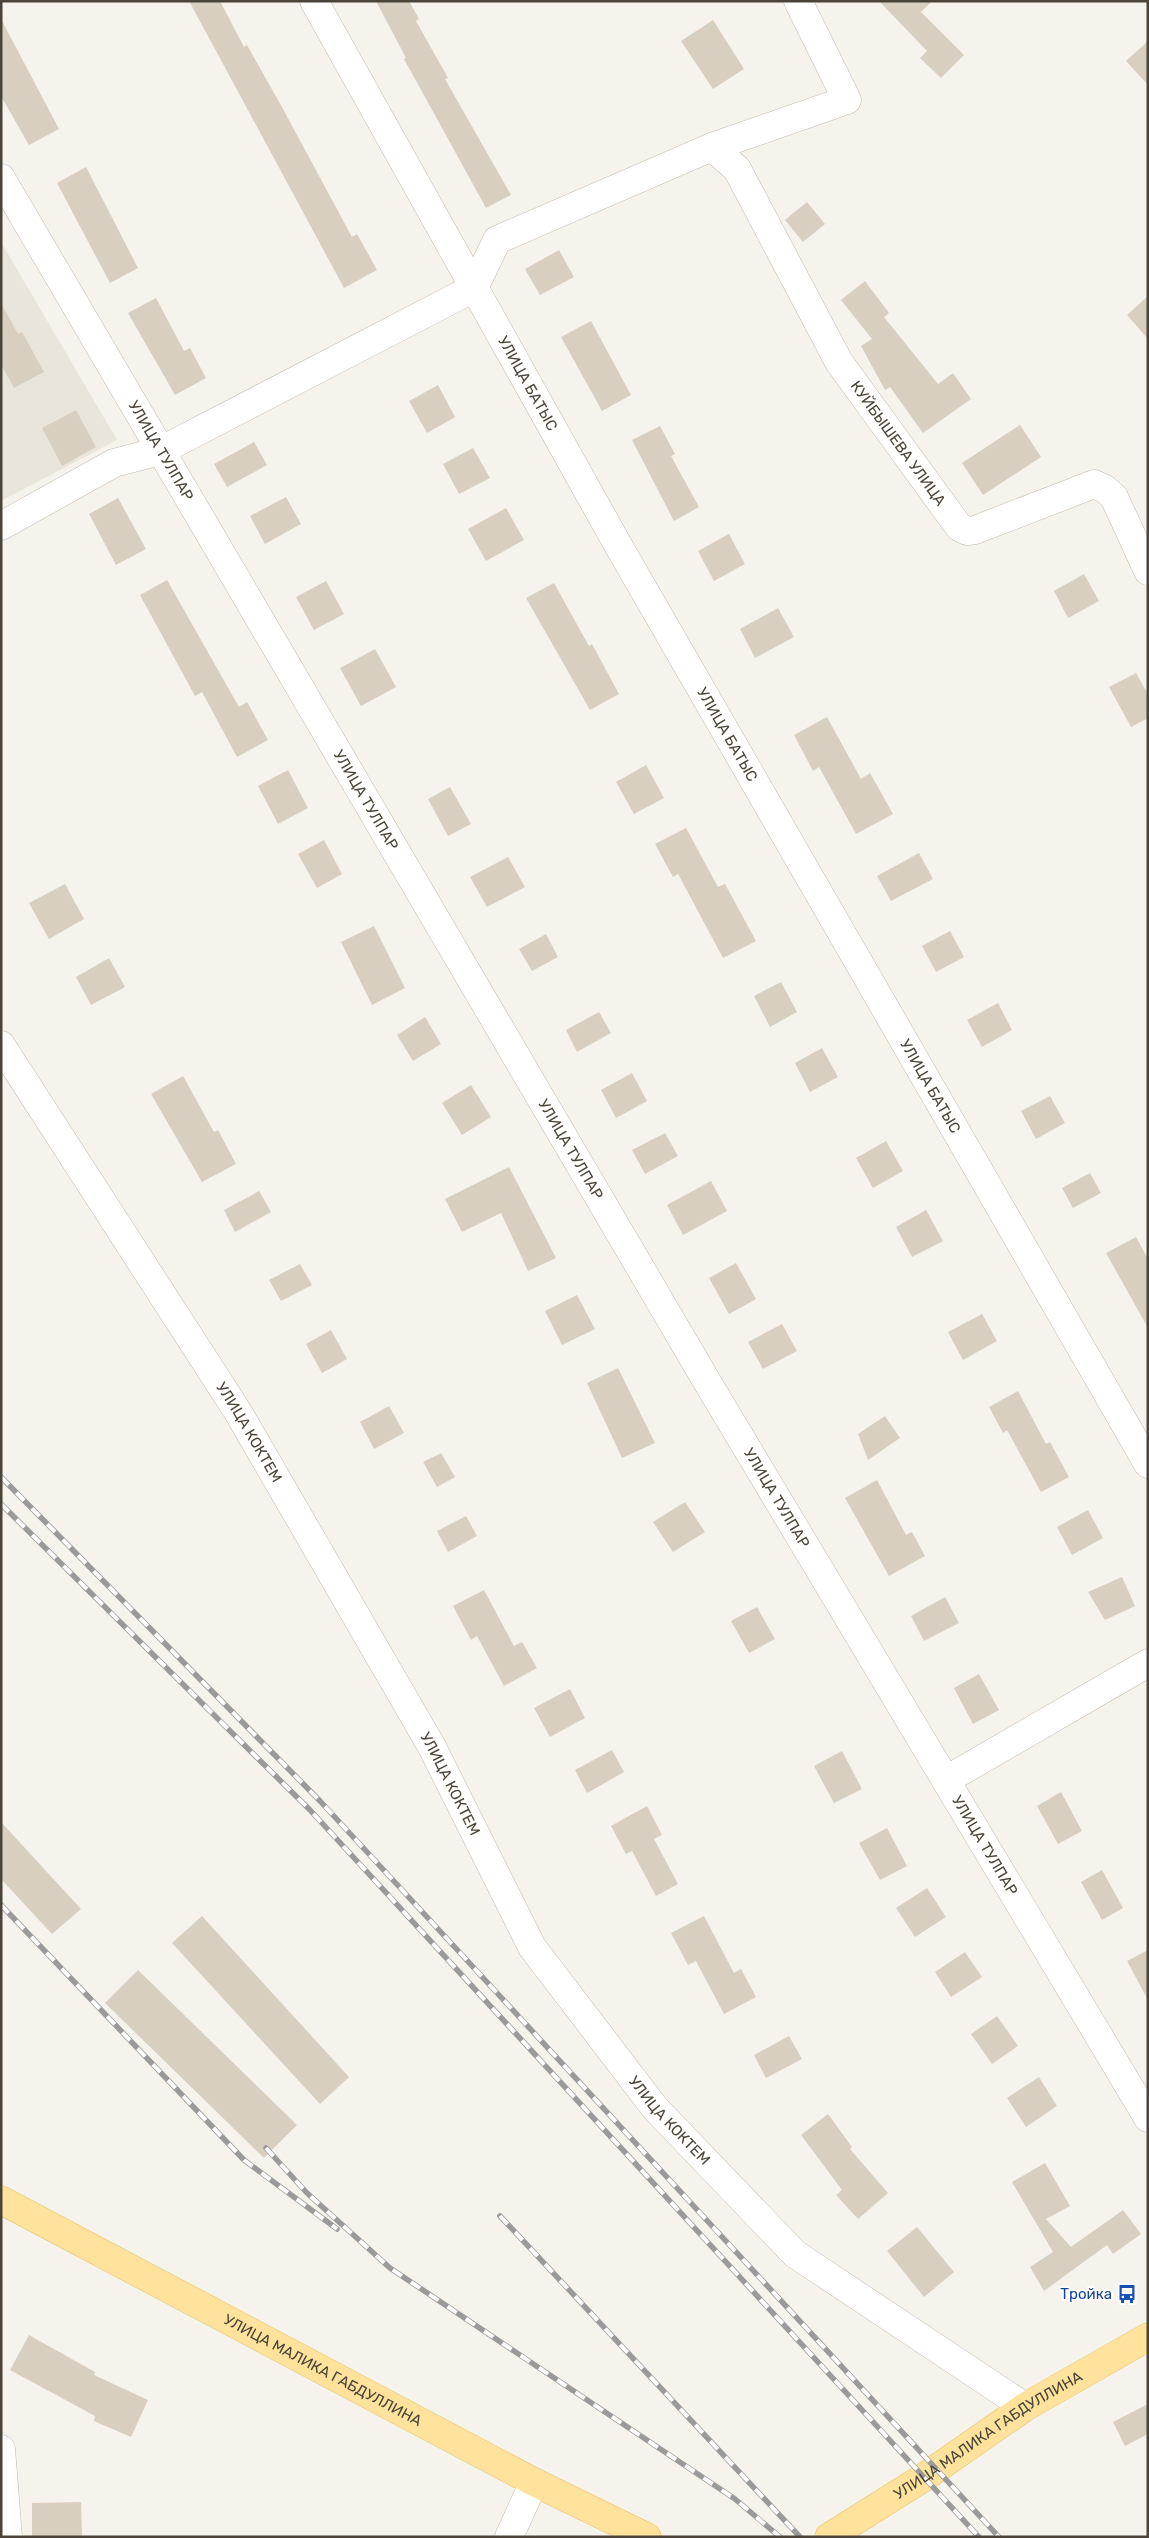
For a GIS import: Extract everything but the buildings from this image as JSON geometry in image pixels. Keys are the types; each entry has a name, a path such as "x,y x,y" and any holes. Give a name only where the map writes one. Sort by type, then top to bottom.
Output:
{"main road":[{"name":"УЛИЦА МАЛИКА ГАБДУЛЛИНА","path":"1,2200 534,2482 647,2537"},
{"name":"УЛИЦА МАЛИКА ГАБДУЛЛИНА","path":"829,2537 923,2478 1025,2408 1148,2337"}],"street":[{"name":"УЛИЦА БАТЫС","path":"314,1 618,545 1148,1464"},
{"path":"1,526 114,463 160,451 474,288 498,240 712,147 847,100 798,1"},
{"name":"КУЙБЫШЕВА УЛИЦА","path":"712,147 738,169 839,362 959,527 967,531 975,530 1094,484 1105,488 1114,497 1148,571"},
{"name":"УЛИЦА ТУЛПАР","path":"1,178 709,1385 1148,2118"},
{"name":"УЛИЦА КОКТЕМ","path":"1,1045 243,1421 432,1747 532,1947 654,2108 796,2254 1025,2408"},
{"path":"946,1780 1148,1663"},
{"path":"1,2449 8,2537"},
{"path":"510,2537 534,2482"}],"shaded area":[{"path":"1,242 117,440 1,501"}],"railway":[{"path":"1,1477 320,1801 999,2537"},
{"path":"1,1504 310,1810 979,2537"},
{"path":"1,1905 244,2160 337,2229"},
{"path":"266,2148 307,2193 390,2268 735,2499 780,2537"},
{"path":"500,2216 800,2537"}],"place":[{"name":"Тройка","path":"1127,2294"}]}
